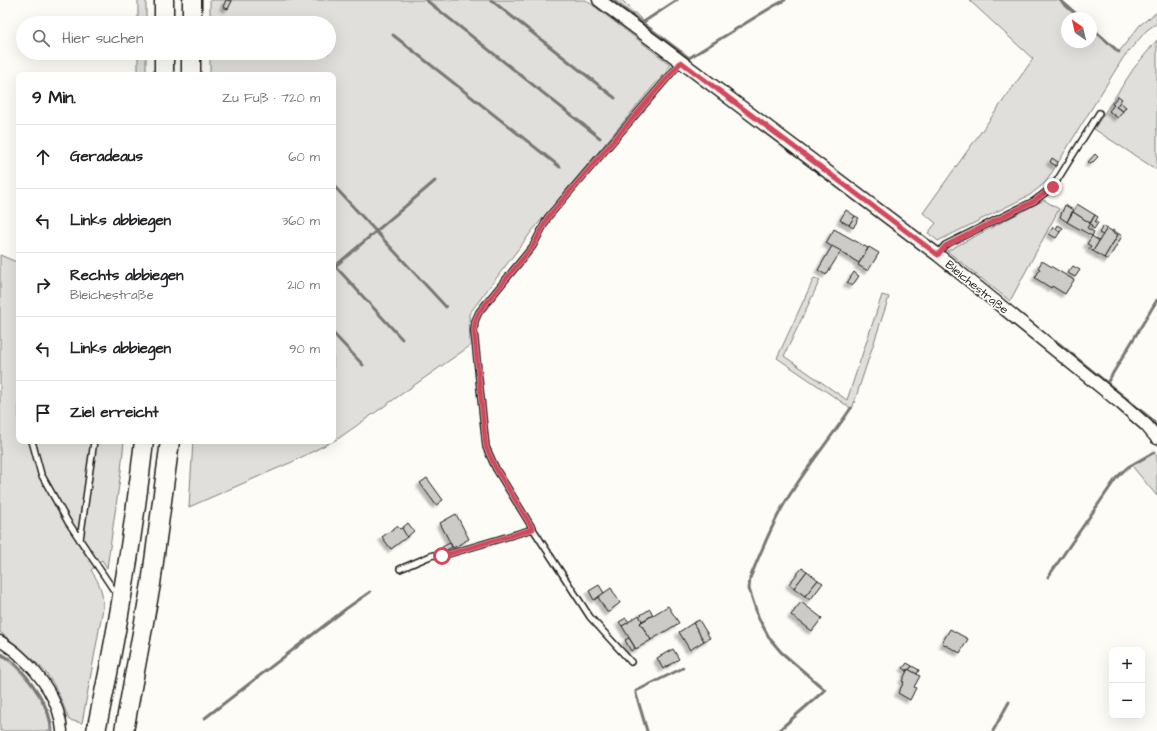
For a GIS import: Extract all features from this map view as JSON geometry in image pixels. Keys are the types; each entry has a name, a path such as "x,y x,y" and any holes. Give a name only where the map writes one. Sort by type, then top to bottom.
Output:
{"highway":[{"path":"164,0 164,16"},
{"path":"192,0 192,16"},
{"path":"164,60 164,72"},
{"path":"191,72 192,60"},
{"path":"96,731 122,601 139,488 144,444"},
{"path":"124,731 152,584 170,444"}],"street":[{"name":"Bleichestraße","path":"599,0 938,255 1146,424 1157,438"},
{"path":"0,641 20,655 41,678 55,702 62,723 62,731"}],"lane":[{"path":"631,662 590,617 496,469 486,447 474,331 475,321 479,312 533,246 548,217 681,62"},
{"path":"938,255 945,246 1034,201 1053,187 1099,113"},
{"path":"33,444 41,474 68,522 122,601"},
{"path":"80,540 94,444"},
{"path":"400,569 433,556 442,556 533,529"}],"shaded area":[{"path":"138,0 146,0 146,16 138,16"},
{"path":"210,0 586,0 671,65 532,231 469,314 470,346 336,440 336,72 210,72 210,60 336,60 336,16 210,16"},
{"path":"613,0 622,0 643,21 642,22"},
{"path":"969,0 1058,0 1071,12 1061,12 1061,48 1097,48 1097,34 1118,53 1140,25 1157,12 1157,23 1147,30 1123,58 1046,182 1030,195 938,241 928,233 936,223 923,213 1033,59"},
{"path":"1157,40 1157,170 1094,129 1134,68"},
{"path":"138,60 146,60 146,72 138,72"},
{"path":"1044,200 1059,209 1010,301 947,251"},
{"path":"0,255 16,262 16,444 124,444 107,568 102,560 91,570 97,579 100,588 103,608 82,723 69,720 57,690 50,678 30,656 0,632"},
{"path":"814,278 820,280 784,356 847,400 882,295 889,297 852,409 777,358"},
{"path":"193,444 327,444 292,462 189,507"},
{"path":"1155,453 1157,457 1157,496 1132,466"},
{"path":"0,655 17,669 33,688 46,710 50,731 0,731"}],"building":[{"path":"226,0 232,1 228,9 223,7"},
{"path":"1118,96 1122,99 1116,107 1123,111 1118,118 1109,111 1114,105 1112,104"},
{"path":"1120,102 1126,107 1123,111 1116,107"},
{"path":"1095,154 1098,157 1091,164 1088,162"},
{"path":"1052,158 1058,162 1056,166 1050,162"},
{"path":"1077,204 1095,215 1090,223 1073,212"},
{"path":"1065,205 1073,210 1067,222 1060,217"},
{"path":"846,210 855,216 849,225 840,220"},
{"path":"1073,212 1090,223 1087,228 1094,232 1092,236 1067,222"},
{"path":"1095,215 1098,217 1095,222 1098,223 1094,229 1090,224"},
{"path":"855,216 859,218 853,228 849,225"},
{"path":"1058,225 1063,228 1060,232 1056,229"},
{"path":"1103,226 1107,228 1103,235 1099,233"},
{"path":"1053,227 1060,232 1056,238 1049,234"},
{"path":"1107,228 1118,235 1104,258 1093,251"},
{"path":"834,229 868,248 859,263 826,243"},
{"path":"1113,230 1122,236 1108,260 1104,258 1118,235 1112,232"},
{"path":"1092,236 1099,241 1093,251 1089,249 1091,246 1087,244"},
{"path":"832,246 841,251 826,275 818,270"},
{"path":"869,247 879,253 868,271 858,265"},
{"path":"1042,261 1074,280 1065,294 1052,286 1051,288 1035,278"},
{"path":"1073,266 1080,270 1075,277 1068,273"},
{"path":"854,272 859,276 852,286 847,283"},
{"path":"427,478 443,500 436,505 420,483"},
{"path":"456,514 469,539 453,548 440,523"},
{"path":"408,523 414,531 407,537 401,529"},
{"path":"397,526 400,529 402,528 407,537 391,549 382,537"},
{"path":"450,543 452,547 444,551 442,547"},
{"path":"802,568 807,571 794,588 789,584"},
{"path":"807,571 818,580 805,596 794,588"},
{"path":"818,580 823,583 810,600 805,596"},
{"path":"599,585 604,593 594,600 589,591"},
{"path":"611,588 620,603 610,612 607,612 598,597"},
{"path":"801,602 822,618 812,631 791,615"},
{"path":"668,606 679,623 651,640 640,623"},
{"path":"650,609 653,615 642,621 639,616"},
{"path":"639,615 642,621 640,623 651,640 636,649 622,626"},
{"path":"626,618 629,622 622,626 619,622"},
{"path":"699,620 710,638 704,641 693,623"},
{"path":"693,623 704,641 690,650 679,632"},
{"path":"950,629 968,639 960,653 942,643"},
{"path":"629,638 635,648 631,651 625,640"},
{"path":"673,649 679,659 663,669 657,658"},
{"path":"907,663 912,666 909,670 908,669 908,671 903,668"},
{"path":"912,666 919,670 917,674 909,670"},
{"path":"908,669 920,676 914,687 916,688 910,700 898,693 904,682 902,681"}],"waterway":[{"path":"426,0 600,138"},
{"path":"491,0 615,98"},
{"path":"612,0 689,58 785,0"},
{"path":"642,23 677,0"},
{"path":"1060,0 1074,12"},
{"path":"1097,32 1119,52"},
{"path":"393,35 560,167"},
{"path":"336,265 435,181"},
{"path":"336,188 446,307"},
{"path":"336,267 402,339"},
{"path":"1057,342 1107,383 1157,300"},
{"path":"336,336 363,365"},
{"path":"1107,383 1150,418 1157,426"},
{"path":"778,731 825,690 781,652 770,639 759,619 749,589 750,578 769,533 783,506 851,408"},
{"path":"1048,577 1117,477 1128,467 1154,452"},
{"path":"205,718 347,608 370,592"},
{"path":"0,653 10,659 33,685 48,712 52,731"},
{"path":"647,731 636,691 683,668"},
{"path":"993,731 1009,702"}],"route":[{"path":"442,556 533,529 496,469 486,447 474,331 475,321 479,312 533,246 548,217 681,62 938,255 945,246 1034,201 1053,187"}]}
